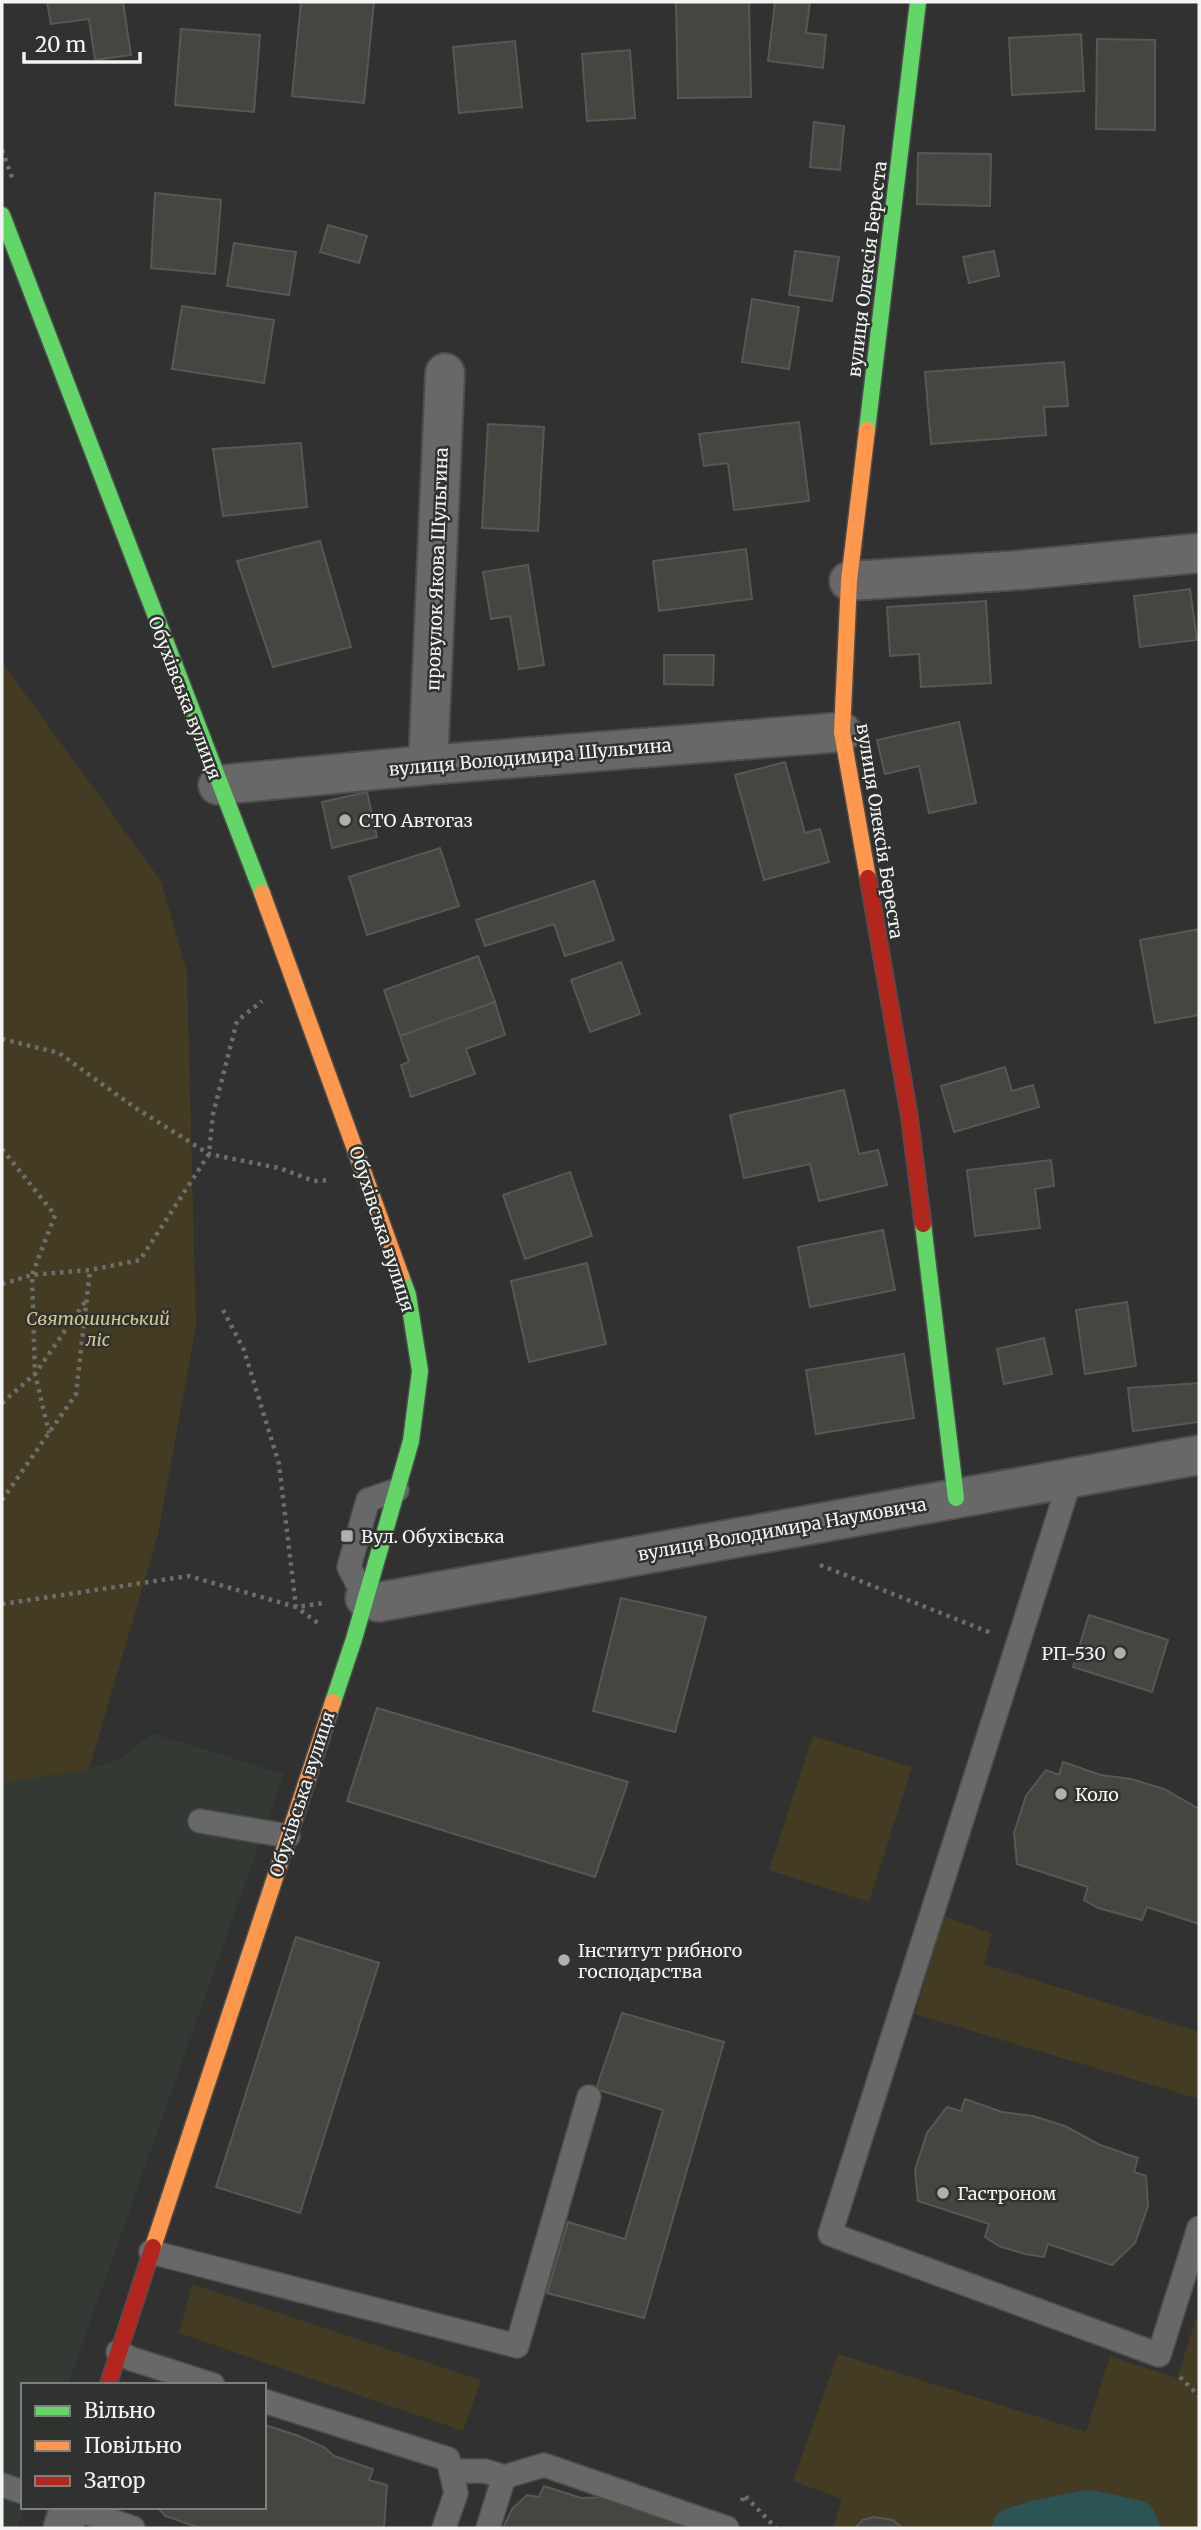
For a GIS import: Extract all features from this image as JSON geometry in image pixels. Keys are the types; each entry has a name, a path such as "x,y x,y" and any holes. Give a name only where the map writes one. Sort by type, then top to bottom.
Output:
{"street":[{"name":"вулиця Олексія Береста","path":"918,2 849,581 842,732 909,1114 956,1498"},
{"name":"Обухівська вулиця","path":"2,215 218,785 294,977 408,1295 420,1371 411,1441 397,1490"},
{"name":"провулок Якова Шульгина","path":"428,765 445,373"},
{"path":"849,581 1021,570 1199,552"},
{"name":"вулиця Володимира Шульгина","path":"218,785 428,765 842,732"},
{"name":"вулиця Володимира Наумовича","path":"365,1598 379,1602 1199,1455"},
{"name":"Обухівська вулиця","path":"109,2383 354,1639 365,1598"},
{"path":"63,2528 69,2509"}],"lane":[{"path":"1070,1480 830,2234 1158,2355 1199,2228"},
{"path":"365,1598 349,1567 368,1500 397,1490"},
{"path":"200,1821 288,1836"},
{"path":"151,2252 517,2346 589,2097"},
{"path":"118,2352 207,2383"},
{"path":"266,2402 448,2459 456,2493 444,2528"},
{"path":"451,2471 485,2471 504,2477 544,2465 727,2528"},
{"path":"488,2528 504,2477"},
{"path":"2,2485 21,2491"},
{"path":"76,2509 132,2528"}],"path":[{"path":"2,1283 32,1275 90,1270 140,1260 209,1154 213,1114 237,1021 294,977"},
{"path":"2,1039 60,1052 134,1107 209,1154 279,1168 314,1181 366,1176"},
{"path":"2,1149 55,1215 32,1275 35,1374 49,1433"},
{"path":"2,1500 76,1394 90,1270"},
{"path":"2,1403 35,1374 88,1298"},
{"path":"223,1310 244,1350 279,1464 296,1607"},
{"path":"818,1564 1017,1644"},
{"path":"2,1604 189,1576 296,1607 318,1623 354,1639"},
{"path":"296,1607 365,1598"},
{"path":"744,2496 776,2528"}],"shaded area":[{"path":"152,1733 284,1774 69,2383 21,2383 21,2509 24,2509 17,2528 2,2528 2,1783 89,1769 122,1758"}],"green space":[{"name":"Святошинський ліс","path":"2,662 161,881 187,972 196,1326 158,1535 89,1769 2,1783"},
{"path":"813,1736 912,1767 869,1902 769,1870"},
{"path":"944,1916 992,1934 984,1964 1199,2032 1199,2099 915,2014"},
{"path":"192,2284 481,2380 463,2431 179,2333"},
{"path":"1199,2309 1199,2528 833,2528 842,2499 793,2481 838,2354 1086,2432 1110,2356 1177,2378"}],"building":[{"path":"47,2 123,2 131,55 95,60 89,19 51,24"},
{"path":"301,2 374,2 364,103 292,96"},
{"path":"676,2 749,2 751,97 678,98"},
{"path":"775,2 810,2 806,33 826,35 823,68 768,61"},
{"path":"181,29 260,35 254,112 175,105"},
{"path":"1081,34 1084,91 1012,95 1009,38"},
{"path":"1097,39 1155,40 1155,130 1096,129"},
{"path":"515,41 522,107 459,113 453,47"},
{"path":"630,50 635,118 587,121 582,54"},
{"path":"814,122 844,126 840,170 810,167"},
{"path":"918,153 991,154 990,206 917,204"},
{"path":"155,193 221,200 215,274 151,268"},
{"path":"328,225 367,236 359,263 320,252"},
{"path":"234,243 296,252 289,295 227,286"},
{"path":"795,251 839,257 832,301 789,295"},
{"path":"994,251 999,276 969,283 963,257"},
{"path":"752,299 799,307 789,369 742,362"},
{"path":"182,306 274,320 264,383 172,369"},
{"path":"1064,362 1068,406 1044,407 1046,435 931,444 925,372"},
{"path":"799,422 809,501 734,510 728,463 704,466 699,434"},
{"path":"488,424 544,427 538,531 482,528"},
{"path":"301,443 307,507 223,516 213,449"},
{"path":"320,541 351,647 273,667 237,561"},
{"path":"746,549 752,599 659,611 653,561"},
{"path":"528,565 544,665 519,669 510,616 491,619 483,572"},
{"path":"1190,589 1197,640 1140,647 1134,596"},
{"path":"986,601 991,683 921,687 919,654 890,656 887,607"},
{"path":"664,655 714,655 713,685 664,684"},
{"path":"959,722 976,803 929,813 919,766 885,774 877,740"},
{"path":"785,762 805,833 820,829 829,862 764,880 735,775"},
{"path":"367,792 377,837 332,848 322,802"},
{"path":"440,848 459,906 367,935 349,877"},
{"path":"594,881 614,940 565,956 554,924 485,946 476,920"},
{"path":"1199,929 1199,1015 1155,1023 1140,940"},
{"path":"478,956 495,1002 400,1036 384,990"},
{"path":"621,962 640,1014 590,1032 571,980"},
{"path":"495,1002 505,1035 466,1049 475,1074 411,1097 401,1065 409,1062 400,1036"},
{"path":"1005,1067 1012,1091 1033,1085 1039,1107 954,1132 941,1086"},
{"path":"844,1090 859,1154 878,1150 887,1185 819,1201 810,1164 744,1178 730,1115"},
{"path":"1051,1160 1054,1186 1035,1189 1040,1228 975,1236 967,1170"},
{"path":"570,1172 592,1236 525,1259 503,1195"},
{"path":"883,1230 895,1290 810,1307 798,1247"},
{"path":"587,1263 606,1344 529,1362 511,1281"},
{"path":"1127,1302 1136,1366 1085,1374 1076,1310"},
{"path":"1044,1338 1052,1374 1004,1384 997,1349"},
{"path":"904,1354 914,1418 816,1434 806,1370"},
{"path":"1199,1383 1199,1422 1133,1431 1128,1388"},
{"path":"621,1598 706,1617 675,1732 593,1711"},
{"name":"РП-530","path":"1089,1615 1168,1640 1152,1692 1073,1667"},
{"path":"377,1708 628,1782 595,1877 347,1801"},
{"path":"1063,1762 1101,1775 1131,1779 1164,1789 1199,1809 1199,1924 1147,1907 1142,1920 1098,1908 1084,1900 1088,1887 1017,1864 1014,1833 1026,1796 1046,1770 1059,1775"},
{"path":"296,1937 379,1963 300,2213 216,2187"},
{"path":"622,2013 724,2042 644,2318 547,2293 568,2222 625,2239 663,2110 596,2089"},
{"path":"965,2099 1002,2112 1033,2116 1065,2126 1100,2145 1138,2158 1134,2172 1146,2176 1148,2206 1135,2243 1112,2265 1048,2244 1044,2257 1025,2254 999,2246 985,2237 989,2224 918,2201 915,2170 927,2133 947,2107 961,2111"},
{"path":"266,2425 324,2447 334,2456 373,2469 369,2480 387,2485 384,2528 200,2528 165,2516 159,2509 266,2509"},
{"path":"544,2486 581,2498 611,2497 670,2518 685,2528 503,2528 512,2509 527,2495 539,2497"},
{"path":"873,2517 893,2520 902,2528 855,2528 863,2520"}],"waterway":[{"path":"1012,2528 1089,2510 1136,2520 1140,2528"}],"traffic: fast":[{"path":"867,430 918,2"},
{"path":"2,215 262,893"},
{"path":"923,1224 956,1498"},
{"path":"333,1702 411,1441 420,1371 408,1295 401,1276"}],"traffic: slow":[{"path":"867,430 849,581 842,732 868,878"},
{"path":"262,893 401,1276"},
{"path":"153,2247 333,1702"}],"traffic: jam":[{"path":"868,878 909,1114 923,1224"},
{"path":"109,2383 153,2247"}],"place":[{"name":"СТО Автогаз","path":"345,820"},
{"name":"Вул. Обухівська","path":"347,1536"},
{"name":"РП-530","path":"1120,1653"},
{"name":"Коло","path":"1061,1794"},
{"name":"Інститут рибного господарства","path":"564,1960"},
{"name":"Гастроном","path":"943,2193"}]}
